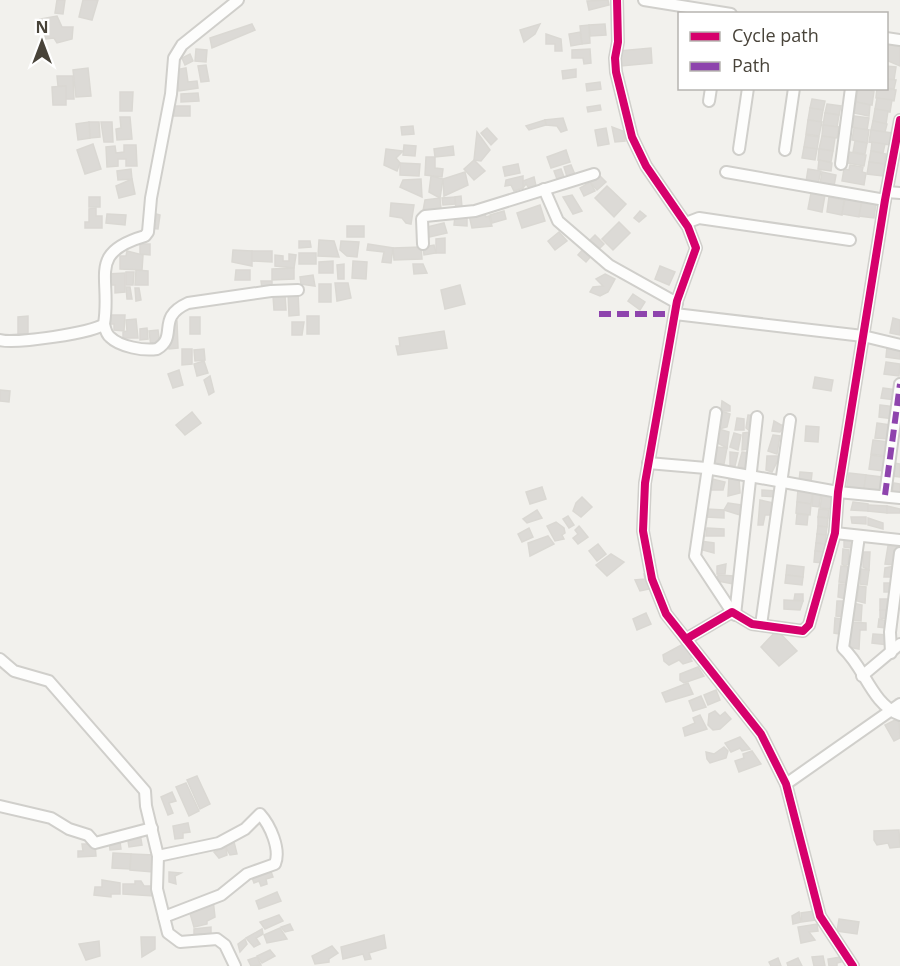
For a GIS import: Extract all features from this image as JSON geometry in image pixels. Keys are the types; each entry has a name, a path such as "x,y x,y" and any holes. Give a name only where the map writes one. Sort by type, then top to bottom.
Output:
{"street":[{"path":"238,0 182,45 174,58 171,94 151,198 148,232 145,236 116,246 108,259 104,324 112,339 132,347 157,349 167,339 170,316 179,307 188,303 270,291 297,290"},
{"path":"616,0 618,42 615,58 616,72 632,137 646,166 686,223 696,248 681,286 676,308 648,463 642,516 652,579 660,604 761,734 786,784 820,916 853,966"},
{"path":"644,0 719,12"},
{"path":"709,101 711,90"},
{"path":"739,149 748,90"},
{"path":"785,150 794,90"},
{"path":"841,164 851,90"},
{"path":"716,413 706,468 695,556 734,614 752,624 807,630 835,533 838,492 900,120"},
{"path":"726,172 886,196 900,193"},
{"path":"423,244 422,219 425,216 475,211 594,174"},
{"path":"544,189 558,221 609,265 676,308 863,336 900,345"},
{"path":"686,223 699,218 850,240"},
{"path":"0,340 27,341 93,330 104,324"},
{"path":"885,495 900,384"},
{"path":"734,614 758,417"},
{"path":"761,625 790,420"},
{"path":"648,463 706,468 838,492 900,498"},
{"path":"835,533 900,540"},
{"path":"859,536 843,648 856,662 862,676 888,710 900,715"},
{"path":"891,653 890,632 900,553"},
{"path":"686,639 734,614"},
{"path":"862,676 900,644"},
{"path":"0,659 14,671 49,681 145,791 146,806 158,856 156,877 168,933 174,940 190,942 213,938 221,941 235,966"},
{"path":"786,784 888,710 900,704"},
{"path":"0,807 51,818 69,829 88,835 94,843 152,828"},
{"path":"158,856 219,843 245,829 260,814 273,836 276,850 275,864 247,874 221,895 164,918"}],"building":[{"path":"57,0 65,0 63,14 55,13"},
{"path":"83,0 98,0 92,20 79,17"},
{"path":"608,0 609,5 589,10 587,1"},
{"path":"57,16 62,27 73,27 72,39 57,43 54,38 46,39 40,19"},
{"path":"252,24 255,30 212,48 210,38"},
{"path":"540,24 535,34 524,42 520,30"},
{"path":"605,24 606,35 590,36 589,25"},
{"path":"589,25 590,43 582,44 580,26"},
{"path":"580,32 582,44 571,46 569,34"},
{"path":"546,34 561,39 562,51 555,51 555,44 546,44"},
{"path":"888,43 900,45 900,66 888,61"},
{"path":"651,48 652,63 621,66 619,51"},
{"path":"196,49 207,50 206,62 195,61"},
{"path":"590,49 591,63 584,64 583,58 572,58 572,50"},
{"path":"190,54 193,61 185,65 182,58"},
{"path":"206,65 209,81 201,82 198,66"},
{"path":"888,66 896,67 894,80 888,79"},
{"path":"88,68 91,96 76,97 73,70"},
{"path":"186,68 188,82 197,81 198,88 179,91 175,70"},
{"path":"576,69 576,77 563,79 562,71"},
{"path":"57,76 73,76 74,99 66,99 66,86 58,86"},
{"path":"888,79 896,80 894,89 888,88"},
{"path":"600,82 601,89 587,91 586,84"},
{"path":"66,86 66,105 53,105 52,87"},
{"path":"858,90 874,91 872,105 856,102"},
{"path":"877,90 896,90 894,101 876,98"},
{"path":"120,92 133,92 132,111 120,111"},
{"path":"198,93 199,101 181,102 181,94"},
{"path":"877,98 892,100 890,112 875,109"},
{"path":"812,99 825,101 823,110 810,108"},
{"path":"856,102 870,105 869,116 854,113"},
{"path":"827,104 841,106 839,115 825,113"},
{"path":"600,105 601,110 588,112 587,107"},
{"path":"171,106 190,106 190,116 171,116"},
{"path":"810,108 823,110 821,122 808,120"},
{"path":"875,109 888,111 886,124 873,121"},
{"path":"825,113 839,115 837,127 823,125"},
{"path":"854,116 869,118 867,130 852,127"},
{"path":"120,117 130,117 132,139 117,140 116,129 121,128"},
{"path":"563,118 567,130 561,132 557,126 546,125 545,120"},
{"path":"545,120 546,125 529,130 526,126"},
{"path":"808,120 822,122 819,136 806,134"},
{"path":"873,121 887,124 885,132 871,130"},
{"path":"89,122 99,122 100,137 90,138"},
{"path":"89,122 90,138 78,140 76,124"},
{"path":"101,122 112,122 113,142 104,142"},
{"path":"823,125 839,127 837,138 822,136"},
{"path":"413,126 414,134 402,135 401,127"},
{"path":"612,127 623,131 625,141 615,142"},
{"path":"487,128 497,139 491,145 481,133"},
{"path":"606,128 609,144 598,146 595,130"},
{"path":"854,128 869,130 867,143 852,140"},
{"path":"871,130 892,133 890,145 869,142"},
{"path":"477,132 490,150 481,161 474,160"},
{"path":"806,135 819,137 817,149 804,147"},
{"path":"822,136 835,138 833,151 819,149"},
{"path":"855,141 867,143 865,154 853,152"},
{"path":"872,142 885,144 883,153 871,151"},
{"path":"93,144 101,169 85,174 77,150"},
{"path":"124,145 136,145 137,166 126,166 126,159 118,159 118,166 107,167 106,147 115,146 116,153 124,152"},
{"path":"404,145 416,146 415,156 403,155"},
{"path":"453,146 454,155 435,157 434,149"},
{"path":"804,147 817,149 815,160 802,158"},
{"path":"386,149 403,151 396,158 400,163 397,171 384,165"},
{"path":"819,149 833,151 831,162 818,160"},
{"path":"566,150 570,162 551,168 547,157"},
{"path":"871,151 886,154 884,164 869,162"},
{"path":"849,152 866,155 864,166 847,163"},
{"path":"426,157 435,157 435,168 443,169 442,177 425,175"},
{"path":"474,160 485,171 474,180 464,169"},
{"path":"819,160 832,163 831,171 818,169"},
{"path":"869,162 885,164 883,176 867,174"},
{"path":"400,163 420,164 419,176 400,175"},
{"path":"518,164 520,173 505,176 503,167"},
{"path":"571,165 576,177 568,180 564,167"},
{"path":"850,165 863,167 862,172 866,173 864,185 842,181 844,169 849,170"},
{"path":"131,169 132,179 118,180 117,171"},
{"path":"561,169 564,177 557,179 554,171"},
{"path":"808,169 821,171 818,184 806,182"},
{"path":"465,172 468,185 444,196 443,179"},
{"path":"822,172 836,175 834,186 820,184"},
{"path":"599,175 606,182 597,190 587,179"},
{"path":"431,176 443,179 440,198 429,192"},
{"path":"523,176 523,188 514,191 511,185 505,186 506,180"},
{"path":"534,177 536,186 529,188 526,184 523,188 523,181"},
{"path":"132,179 135,194 119,198 116,186"},
{"path":"421,179 422,197 400,187 403,180"},
{"path":"590,182 595,191 584,196 580,188"},
{"path":"607,186 626,204 614,217 595,198"},
{"path":"811,193 825,195 822,212 808,209"},
{"path":"572,195 582,211 573,214 563,197"},
{"path":"461,196 462,207 456,211 455,197"},
{"path":"89,197 100,197 100,207 89,207"},
{"path":"455,197 455,204 443,205 442,198"},
{"path":"829,197 844,200 842,215 827,212"},
{"path":"440,198 441,209 423,211 425,200"},
{"path":"845,199 862,201 859,217 842,214"},
{"path":"862,201 876,204 874,218 859,216"},
{"path":"391,203 414,205 411,224 406,223 402,218 390,216"},
{"path":"540,205 545,221 522,228 517,213"},
{"path":"96,208 96,216 102,216 102,228 85,228 85,222 89,222 89,209"},
{"path":"484,211 486,217 489,216 492,226 472,228 469,215"},
{"path":"504,211 506,219 492,223 490,215"},
{"path":"640,211 646,216 639,222 634,218"},
{"path":"153,213 160,215 158,229 150,228"},
{"path":"107,214 126,215 125,225 106,223"},
{"path":"455,216 467,217 467,226 454,225"},
{"path":"619,222 630,233 613,250 602,239"},
{"path":"444,223 447,233 429,237 427,227"},
{"path":"347,226 364,226 364,237 347,237"},
{"path":"559,232 567,241 555,250 548,241"},
{"path":"595,235 604,244 596,252 587,243"},
{"path":"445,238 445,253 436,253 436,239"},
{"path":"319,240 334,241 339,257 318,256"},
{"path":"299,241 310,241 311,247 299,248"},
{"path":"341,241 359,242 357,257 347,256 340,250"},
{"path":"140,244 150,244 150,255 140,254"},
{"path":"368,244 393,248 391,263 382,262 384,252 367,250"},
{"path":"434,245 436,253 424,255 423,247"},
{"path":"421,247 422,259 394,260 393,248"},
{"path":"584,248 592,255 586,262 578,255"},
{"path":"233,250 252,251 252,266 232,262"},
{"path":"127,251 143,255 142,270 120,269 120,256 126,256"},
{"path":"252,251 272,251 272,262 252,261"},
{"path":"299,253 316,253 316,264 299,264"},
{"path":"289,254 296,255 294,268 275,266 275,255 283,256 283,261 289,261"},
{"path":"333,261 333,273 319,273 319,262"},
{"path":"353,261 367,262 366,279 352,278"},
{"path":"344,264 344,279 338,279 337,265"},
{"path":"413,264 423,264 427,273 414,274"},
{"path":"660,266 675,272 669,285 655,279"},
{"path":"294,268 294,279 272,280 272,269"},
{"path":"136,270 148,271 148,285 135,285"},
{"path":"236,270 250,270 250,280 235,280"},
{"path":"126,272 134,272 133,285 126,285"},
{"path":"125,273 125,292 115,293 115,285 107,285 107,274"},
{"path":"605,274 615,279 608,292 600,296 590,292 593,287 603,286 596,279"},
{"path":"313,275 315,286 301,284 300,277"},
{"path":"261,281 272,281 272,288 262,288"},
{"path":"335,283 348,283 351,298 337,301"},
{"path":"319,284 331,284 331,302 319,302"},
{"path":"460,285 465,304 445,309 441,290"},
{"path":"126,287 130,287 132,299 127,299"},
{"path":"135,288 139,288 141,300 136,301"},
{"path":"298,291 299,315 289,316 288,292"},
{"path":"633,294 645,302 640,310 628,301"},
{"path":"285,295 286,310 274,310 273,296"},
{"path":"109,315 125,315 124,331 114,330 114,324 108,324"},
{"path":"28,316 28,335 18,335 18,317"},
{"path":"307,316 319,316 319,334 307,334"},
{"path":"190,317 200,317 200,334 190,334"},
{"path":"893,318 900,320 900,335 890,333"},
{"path":"136,319 138,338 123,338 123,332 127,331 126,320"},
{"path":"177,321 178,348 169,349 168,322"},
{"path":"292,322 304,322 302,335 292,335"},
{"path":"147,328 148,339 140,340 140,329"},
{"path":"158,330 160,346 151,347 149,331"},
{"path":"444,331 447,348 398,355 396,346 400,346 399,338"},
{"path":"887,347 900,348 900,359 886,357"},
{"path":"182,349 192,349 192,364 182,365"},
{"path":"204,349 205,360 195,361 194,350"},
{"path":"204,361 208,373 197,376 194,364"},
{"path":"886,362 900,364 899,376 884,374"},
{"path":"179,370 183,385 173,388 168,374"},
{"path":"210,376 214,392 209,395 204,380"},
{"path":"815,377 833,380 831,391 813,388"},
{"path":"883,388 897,390 895,400 881,398"},
{"path":"0,390 10,391 9,402 0,401"},
{"path":"722,401 730,406 730,411 721,411"},
{"path":"880,405 896,407 894,419 879,417"},
{"path":"721,411 730,414 727,427 719,429"},
{"path":"192,412 201,423 185,435 176,425"},
{"path":"748,415 756,416 751,432 746,428"},
{"path":"737,418 744,419 744,430 735,430"},
{"path":"774,421 786,425 780,432 772,431"},
{"path":"877,423 890,425 888,439 875,438"},
{"path":"806,426 819,427 818,442 805,441"},
{"path":"719,429 729,432 727,448 716,442"},
{"path":"751,432 749,449 742,450 743,433"},
{"path":"734,433 741,435 738,450 730,447"},
{"path":"773,435 780,436 777,454 768,451"},
{"path":"873,440 888,442 886,456 871,454"},
{"path":"717,447 727,448 724,464 714,463"},
{"path":"730,452 738,453 735,466 730,466"},
{"path":"742,452 749,453 746,468 738,467"},
{"path":"871,455 885,457 883,471 869,469"},
{"path":"767,456 780,456 772,472 766,470"},
{"path":"894,463 900,464 900,477 892,476"},
{"path":"800,472 812,473 811,482 799,481"},
{"path":"849,473 866,475 864,489 847,486"},
{"path":"866,475 882,477 881,491 864,489"},
{"path":"729,478 739,478 740,493 728,496"},
{"path":"712,479 725,482 723,490 710,490"},
{"path":"894,483 900,484 900,496 892,495"},
{"path":"542,487 546,499 530,504 526,492"},
{"path":"798,489 813,490 811,504 797,502"},
{"path":"762,490 777,491 777,497 762,496"},
{"path":"813,492 821,493 819,507 812,506"},
{"path":"822,495 832,496 831,509 820,508"},
{"path":"582,497 592,507 581,517 573,511 576,503"},
{"path":"760,500 774,503 774,515 765,515 763,525 758,525"},
{"path":"797,502 811,504 810,515 796,513"},
{"path":"853,502 868,504 868,511 851,510"},
{"path":"728,503 741,505 740,515 724,510"},
{"path":"868,505 887,506 887,513 868,511"},
{"path":"887,506 900,509 900,513 887,513"},
{"path":"706,509 724,510 724,518 706,517"},
{"path":"819,509 829,510 828,518 818,517"},
{"path":"537,510 542,518 527,523 523,519"},
{"path":"797,514 808,515 807,525 796,524"},
{"path":"568,516 574,525 569,528 563,519"},
{"path":"818,517 828,518 827,527 818,526"},
{"path":"851,517 866,517 866,524 852,523"},
{"path":"868,518 883,523 883,529 868,525"},
{"path":"556,522 564,528 565,533 562,535 564,539 555,541 547,526"},
{"path":"579,526 588,537 578,544 573,538 578,534 575,530"},
{"path":"818,526 827,527 826,535 817,534"},
{"path":"529,528 533,537 522,542 518,534"},
{"path":"707,528 724,529 724,536 706,536"},
{"path":"817,534 826,535 825,544 816,543"},
{"path":"548,536 554,544 530,556 528,543"},
{"path":"844,538 852,539 851,548 844,547"},
{"path":"700,541 714,543 714,553 699,549"},
{"path":"816,543 825,544 824,552 815,551"},
{"path":"598,544 606,554 597,561 589,551"},
{"path":"898,545 895,565 885,564 888,546"},
{"path":"843,549 849,550 848,564 845,566 842,564"},
{"path":"815,551 824,552 823,563 814,562"},
{"path":"863,552 870,552 869,570 863,567"},
{"path":"611,554 624,562 607,576 596,565"},
{"path":"726,564 725,574 717,574 717,566"},
{"path":"787,565 804,567 803,577 786,575"},
{"path":"841,566 848,567 847,583 839,582"},
{"path":"895,566 893,577 884,577 885,568"},
{"path":"861,569 869,570 867,585 860,584"},
{"path":"644,574 651,574 654,588 640,591 635,580 645,579"},
{"path":"718,575 734,576 734,584 717,581"},
{"path":"786,575 803,577 802,585 785,583"},
{"path":"884,583 891,583 891,592 884,592"},
{"path":"839,584 848,584 846,599 838,597"},
{"path":"859,586 866,587 865,603 857,601"},
{"path":"795,594 803,594 803,601 794,600"},
{"path":"880,599 890,599 890,610 880,610"},
{"path":"784,600 803,601 800,610 784,609"},
{"path":"837,601 846,601 844,617 836,616"},
{"path":"853,603 862,605 861,621 852,620"},
{"path":"880,610 888,610 888,619 880,618"},
{"path":"646,613 651,624 637,630 633,619"},
{"path":"835,618 841,619 840,634 834,633"},
{"path":"879,619 887,621 886,628 878,627"},
{"path":"850,622 866,623 866,630 860,630 859,649 848,647"},
{"path":"777,630 797,651 779,666 761,647"},
{"path":"873,634 888,635 888,645 872,643"},
{"path":"685,643 693,657 690,658 692,661 683,664 679,660 669,665 664,661 663,655"},
{"path":"698,667 704,676 684,683 680,680 680,674"},
{"path":"688,683 693,694 666,702 662,693"},
{"path":"716,690 720,700 708,705 704,695"},
{"path":"701,696 706,707 693,711 689,701"},
{"path":"715,711 720,716 725,712 731,719 720,729 713,730 708,725 709,714"},
{"path":"700,715 707,729 685,736 683,728 695,723 693,718"},
{"path":"899,718 900,738 894,741 885,725"},
{"path":"740,737 750,749 742,751 740,748 731,752 725,743"},
{"path":"724,747 728,751 726,758 710,763 706,752 714,754"},
{"path":"752,751 761,764 739,772 735,761 744,758 743,754"},
{"path":"197,776 210,804 200,809 187,780"},
{"path":"186,783 199,811 189,816 176,787"},
{"path":"172,792 176,801 169,803 173,813 168,815 161,797"},
{"path":"188,823 190,832 183,833 183,838 175,839 173,826"},
{"path":"899,830 900,847 890,848 888,843 877,845 874,840 874,831"},
{"path":"140,833 142,845 129,847 127,835"},
{"path":"109,839 120,842 121,849 110,850"},
{"path":"234,842 237,854 230,855 224,844"},
{"path":"82,844 95,844 96,856 78,857 78,851 83,851"},
{"path":"226,847 227,855 219,858 214,852"},
{"path":"113,853 131,854 130,869 112,868"},
{"path":"131,854 154,855 153,872 130,870"},
{"path":"270,869 273,877 266,879 267,884 261,886 259,881 254,883 251,875"},
{"path":"169,872 181,873 175,876 176,884 169,882"},
{"path":"102,880 120,883 120,894 111,894 111,897 94,895 95,887 102,887"},
{"path":"135,881 141,881 144,886 153,886 154,896 123,894 123,884 135,884"},
{"path":"277,892 281,901 259,909 256,901"},
{"path":"213,899 215,917 207,921 207,924 194,927 189,910"},
{"path":"814,911 815,920 802,922 801,913"},
{"path":"799,912 801,922 793,924 792,916"},
{"path":"279,915 283,921 265,929 260,922"},
{"path":"839,919 859,922 857,934 837,931"},
{"path":"290,924 293,930 285,932 281,927"},
{"path":"817,924 818,931 809,932 815,940 801,943 798,927"},
{"path":"211,927 211,936 194,938 194,929"},
{"path":"280,928 287,939 267,943 264,935"},
{"path":"262,929 263,934 256,938 260,944 254,947 246,938"},
{"path":"384,935 386,948 369,953 371,959 365,960 363,954 343,959 341,947"},
{"path":"141,937 155,937 155,949 142,957"},
{"path":"245,939 247,944 240,952 238,944"},
{"path":"99,941 100,956 86,960 79,944"},
{"path":"332,946 338,953 329,959 329,962 315,964 312,956"},
{"path":"270,950 275,956 262,963 257,956"},
{"path":"823,956 825,966 814,966 812,957"},
{"path":"257,957 261,965 251,966 248,960"},
{"path":"840,957 841,962 837,963 837,966 829,966 828,959"},
{"path":"778,958 781,966 771,966 769,962"},
{"path":"798,958 802,966 788,966 787,963"}],"marked path":[{"path":"599,314 675,314"},
{"path":"885,495 900,384"}],"cycle path":[{"path":"617,0 616,72 632,137 646,166 688,227 696,248 677,301 645,483 643,531 652,579 666,614 761,734 786,784 820,916 853,966"},
{"path":"686,639 732,612 752,624 803,631 809,625 835,533 838,492 900,120"}]}
